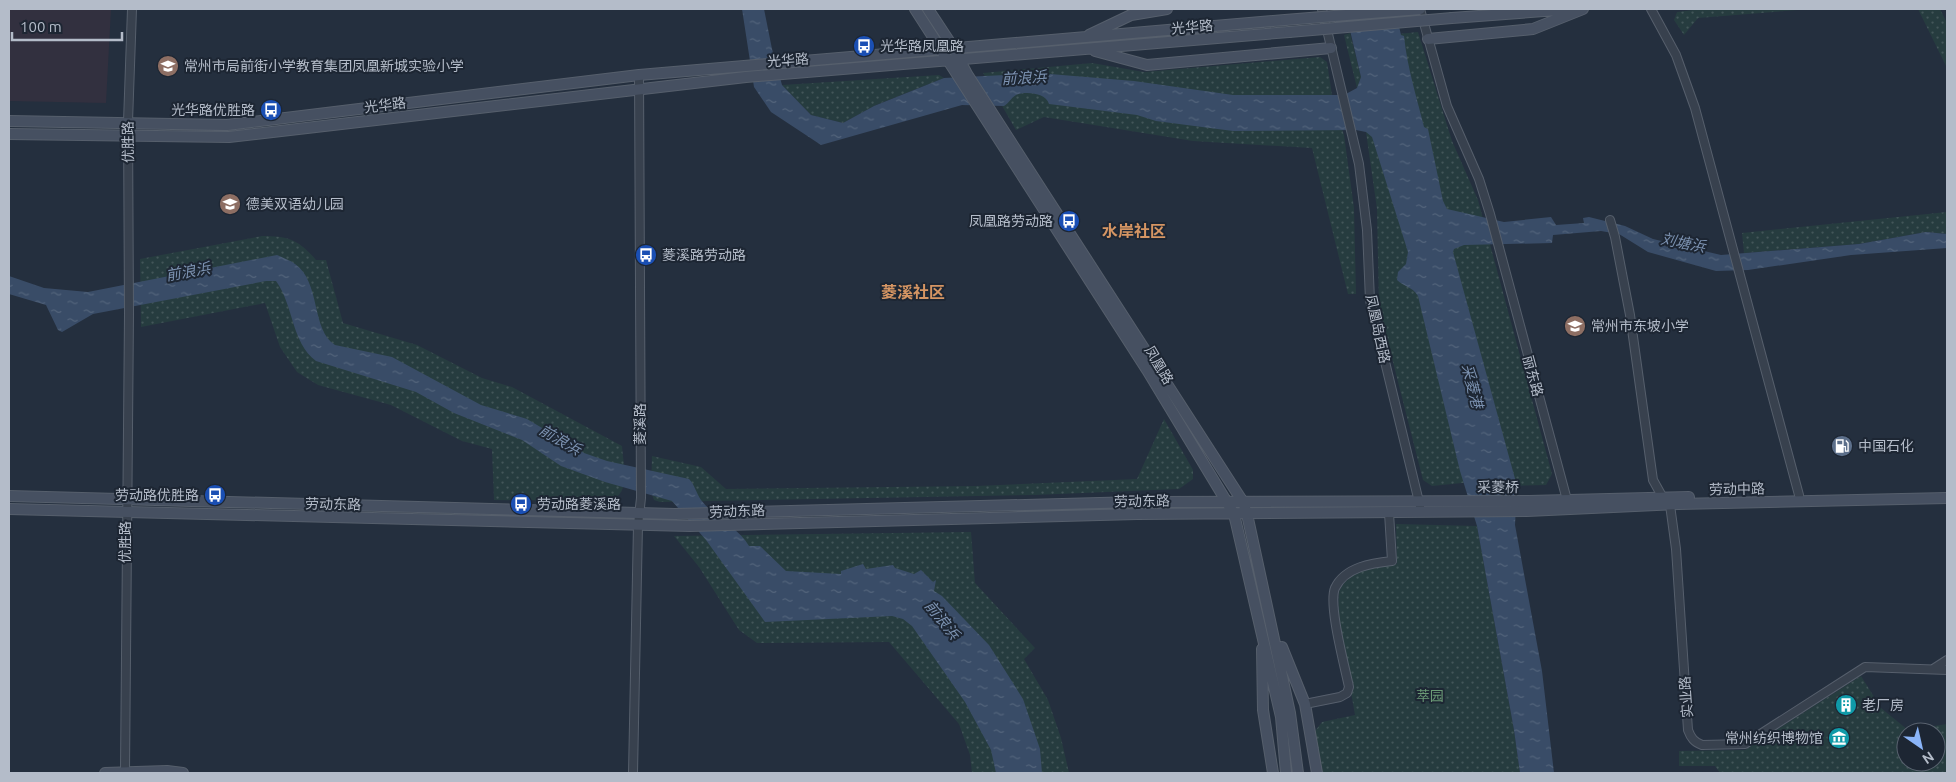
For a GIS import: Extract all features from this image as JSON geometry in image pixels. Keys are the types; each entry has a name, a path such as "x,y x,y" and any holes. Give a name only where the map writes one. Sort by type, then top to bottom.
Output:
{"main road":[{"name":"凤凰路","path":"915,9 1143,364 1228,502 1234,514 1267,624 1290,713 1298,773"},
{"name":"凤凰路","path":"928,9 953,47 990,111 1243,502 1248,514 1267,624 1281,716 1286,773"},
{"path":"1083,38 1130,15 1168,9"},
{"name":"光华路","path":"9,121 227,125 639,76 787,62 942,51 953,47 1083,38 1420,9"},
{"name":"光华路","path":"9,134 229,137 746,77 948,62 1571,9"},
{"path":"1428,39 1533,29 1583,9"},
{"path":"1089,50 1147,66 1331,48"},
{"name":"劳动中路","path":"1528,506 1567,500 1666,502 1799,495 1947,492"},
{"name":"劳动东路","path":"9,496 675,514 1228,502 1466,500"},
{"name":"劳动中路","path":"1528,506 1947,498"},
{"name":"采菱桥","path":"1466,500 1528,506"},
{"name":"采菱桥","path":"1466,512 1528,506"},
{"name":"劳动东路","path":"9,509 690,526 1234,514 1466,512"},
{"path":"1267,624 1305,704 1317,773"},
{"path":"1267,624 1263,710 1273,773"},
{"path":"105,773 125,771 183,773"}],"street":[{"name":"优胜路","path":"125,771 125,513 127,500 129,314 128,122 132,9"},
{"path":"1322,9 1331,48"},
{"path":"1420,9 1428,39"},
{"path":"1651,9 1676,55 1695,108 1799,495"},
{"name":"丽东路","path":"1428,39 1447,106 1479,179 1490,214 1567,500"},
{"name":"凤凰岛西路","path":"1331,48 1354,143 1367,230 1370,300 1422,512"},
{"name":"菱溪路","path":"633,773 638,525 641,498 639,76"},
{"path":"1610,220 1630,315 1653,480 1666,502"},
{"name":"实业路","path":"1666,502 1676,549 1688,730 1695,742 1702,745 1745,744 1865,667 1947,670"},
{"path":"1305,704 1347,694 1349,687 1333,609 1335,588 1349,573 1368,564 1392,561 1390,513"},
{"path":"1933,670 1947,660"}],"shaded area":[{"path":"9,9 111,9 106,103 9,101"}],"green space":[{"path":"1701,9 1810,9 1698,18 1684,35 1674,20 1677,12"},
{"path":"1918,9 1940,9 1947,23 1947,68"},
{"path":"1418,32 1452,141 1478,200 1552,474 1546,485 1504,486 1389,35"},
{"path":"1350,33 1361,77 1357,88 1344,35"},
{"path":"1320,57 1327,62 1333,102 1344,135 1354,208 1356,294 1348,294 1312,148 1193,141 1044,117 1016,130 983,73 1092,63 1144,72"},
{"path":"939,75 944,78 876,105 843,123 811,115 782,85"},
{"path":"1377,128 1472,482 1432,486 1423,480 1379,307 1377,209 1366,132"},
{"path":"1947,212 1947,234 1926,232 1859,244 1744,253 1742,233"},
{"path":"262,236 293,240 316,260 326,260 343,323 417,345 482,378 512,387 622,446 624,478 621,492 609,501 494,500 492,449 462,441 391,405 318,385 297,372 280,347 265,303 141,327 140,259"},
{"path":"1164,419 1193,470 1193,479 1179,489 1034,495 660,502 654,500 651,492 652,456 701,467 726,489 976,486 1137,479"},
{"name":"萃园","path":"1396,524 1477,526 1520,773 1322,773 1315,731 1322,722 1355,715 1341,631 1339,613 1340,590 1344,583 1357,573 1397,564"},
{"path":"971,532 975,583 1035,648 1024,659 1048,700 1061,738 1069,773 972,773 970,755 959,724 889,642 757,643 739,630 699,567 674,536"},
{"name":"老厂房","path":"1861,676 1881,708 1898,722 1896,722 1896,772 1946,772 1947,724 1947,773 1720,773 1715,766 1679,766 1679,751 1745,750"}],"water":[{"name":"采菱港","path":"742,9 764,9 782,85 811,115 843,123 874,106 944,78 1005,75 1015,84 1029,85 1039,82 1050,74 1134,81 1233,95 1344,95 1357,88 1361,77 1345,9 1395,9 1401,35 1404,36 1412,82 1424,127 1428,129 1443,201 1447,209 1504,222 1551,217 1556,225 1584,223 1583,218 1589,217 1625,226 1653,239 1721,255 1859,244 1926,232 1947,234 1947,248 1851,255 1748,270 1716,271 1648,252 1619,234 1601,231 1553,235 1552,243 1464,245 1454,249 1453,252 1517,486 1515,525 1542,671 1554,773 1520,773 1477,526 1460,471 1418,296 1413,290 1397,280 1398,272 1406,264 1408,252 1372,137 1366,132 1356,130 1233,131 1156,121 1137,115 1049,104 1040,95 1025,93 1016,95 1004,106 962,105 821,145 771,112 754,87"},
{"name":"前浪浜","path":"277,255 293,263 303,272 313,294 322,329 327,338 335,345 392,357 481,405 527,419 584,453 607,461 689,479 706,506 739,534 749,546 760,546 786,571 841,574 841,571 863,564 866,569 893,565 895,568 914,574 921,570 933,582 936,580 934,591 942,596 989,645 1023,699 1040,749 1042,773 996,773 991,750 965,702 912,626 903,619 892,616 765,622 706,540 672,501 605,482 561,466 522,440 454,413 416,392 316,361 308,353 297,334 286,301 276,281 266,281 93,314 62,332 58,330 46,305 9,294 9,276 44,288 88,292"}],"place":[{"name":"光华路凤凰路","path":"864,46"},
{"name":"常州市局前街小学教育集团凤凰新城实验小学","path":"168,66"},
{"name":"光华路优胜路","path":"271,110"},
{"name":"德美双语幼儿园","path":"230,204"},
{"name":"凤凰路劳动路","path":"1069,221"},
{"name":"菱溪路劳动路","path":"646,255"},
{"name":"常州市东坡小学","path":"1575,326"},
{"name":"中国石化","path":"1842,446"},
{"name":"劳动路优胜路","path":"215,495"},
{"name":"劳动路菱溪路","path":"521,504"},
{"name":"老厂房","path":"1846,705"},
{"name":"常州纺织博物馆","path":"1839,738"}],"district":[{"name":"水岸社区","path":"1134,231"},
{"name":"菱溪社区","path":"913,292"}],"water label":[{"name":"刘塘浜","path":"1683,243"}]}
